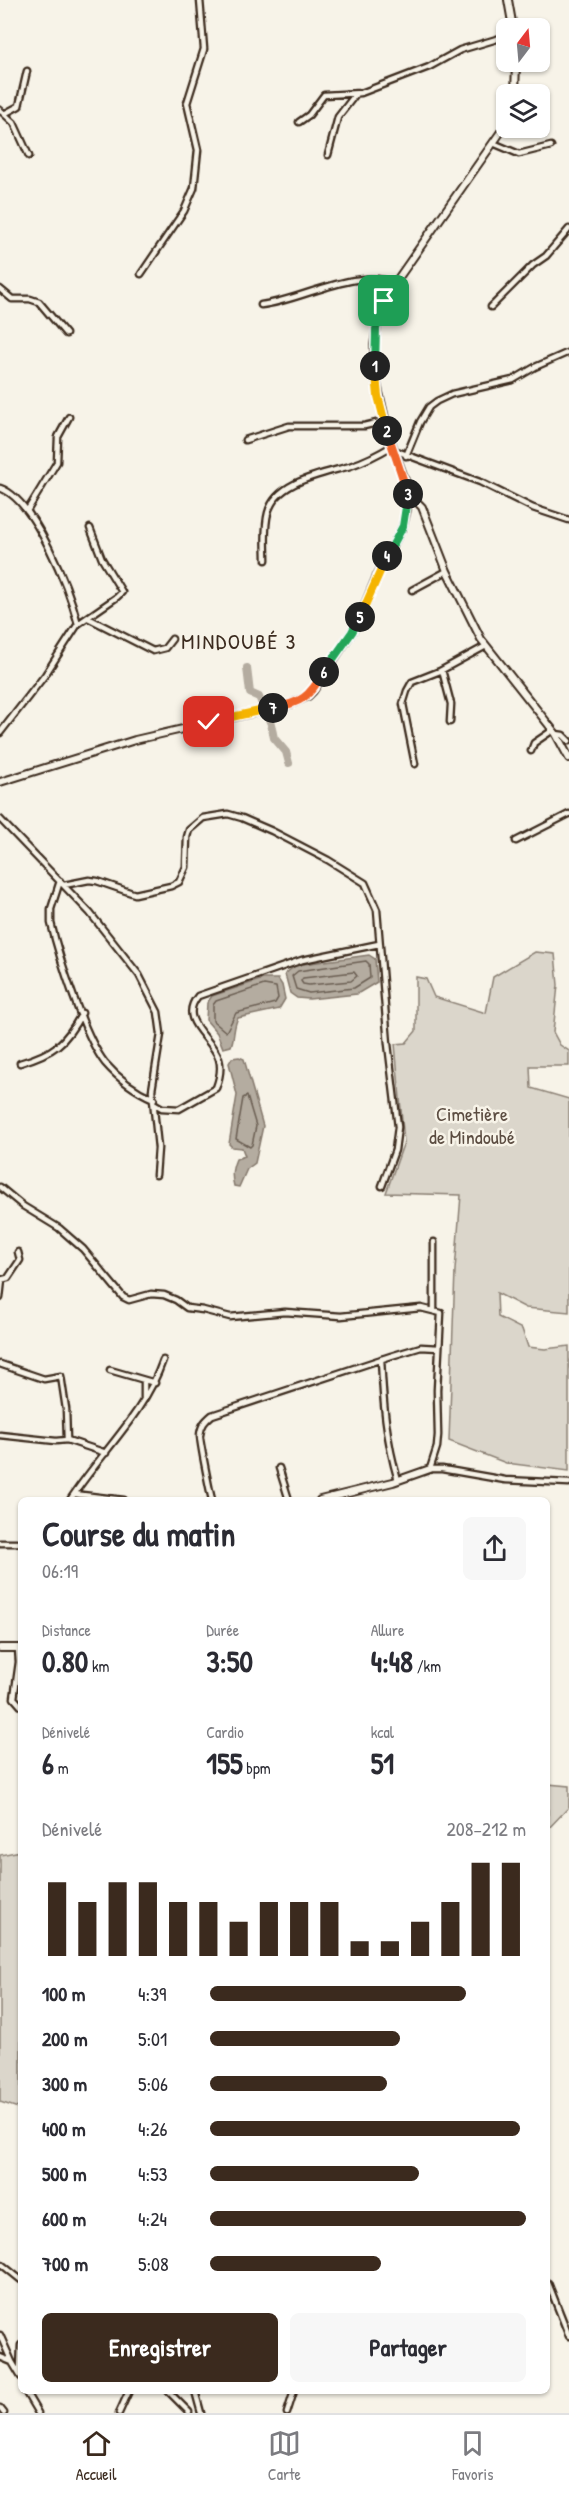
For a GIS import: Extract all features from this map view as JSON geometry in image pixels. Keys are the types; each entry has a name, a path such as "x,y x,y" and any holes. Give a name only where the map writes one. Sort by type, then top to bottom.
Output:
{"street":[{"path":"141,274 184,211 195,180 198,150 188,103 204,49 201,0"},
{"path":"508,0 511,18"},
{"path":"300,122 309,115 324,95 330,93 355,95 429,67 460,50 496,39"},
{"path":"27,71 19,106 2,112 14,123 29,156"},
{"path":"328,155 338,117 355,95"},
{"path":"0,782 135,740 291,704 308,696 352,632 403,526 409,499 407,486 385,421 375,375 374,345 379,313 395,283 496,138"},
{"path":"493,143 519,154 551,146"},
{"path":"491,307 546,256 569,229"},
{"path":"261,304 318,291 346,280 380,279 395,283"},
{"path":"0,288 12,299 30,299 39,302 66,334"},
{"path":"406,456 420,422 429,407 437,401 467,390 513,380 542,363 569,352"},
{"path":"27,511 57,462 58,437 69,417"},
{"path":"244,440 289,426 364,426 385,421"},
{"path":"393,448 406,456 480,482 533,508 569,520"},
{"path":"266,560 267,516 271,506 281,494 295,484 393,448"},
{"path":"0,488 13,495 27,511 64,579 78,624 76,631 45,675 0,733"},
{"path":"409,499 422,507 447,571 473,626 486,646 555,732 569,759"},
{"path":"78,624 122,591 102,559 90,528"},
{"path":"412,590 447,571"},
{"path":"88,618 153,651 165,648 172,639"},
{"path":"415,764 404,712 404,698 412,682 442,670 486,646"},
{"path":"442,670 451,704 450,722"},
{"path":"555,732 569,741"},
{"path":"531,751 534,743 555,732"},
{"path":"516,841 569,814"},
{"path":"62,883 89,880 135,894 171,886 183,875 186,867 187,837 196,822 203,818 235,815 328,860 365,883 377,910 398,1127 395,1150 382,1186"},
{"path":"0,819 90,913 139,975 158,1012 162,1034 154,1073 158,1148 156,1175"},
{"path":"62,883 51,909 51,923 82,1013 106,1064 162,1108 179,1109 216,1088 220,1073 219,1058 191,1017 193,1002 198,996 302,960 379,944"},
{"path":"20,1063 57,1048 74,1028 82,1013"},
{"path":"0,1187 23,1206 60,1228 83,1249 123,1297 129,1300 151,1294 164,1295 187,1308 230,1317 285,1312 341,1316 421,1308 441,1313 438,1435 430,1469"},
{"path":"434,1242 434,1310"},
{"path":"0,1298 1,1280 11,1276 19,1263 18,1252"},
{"path":"211,1497 199,1438 204,1422 212,1415 420,1347 439,1348"},
{"path":"381,1359 386,1428 398,1480"},
{"path":"72,1497 144,1400 163,1360"},
{"path":"0,1364 44,1378 61,1376 66,1408 67,1440"},
{"path":"110,1370 154,1383"},
{"path":"144,1380 144,1400"},
{"path":"0,1434 56,1442 67,1440 106,1453"},
{"path":"279,1468 288,1497"},
{"path":"332,1497 398,1480 430,1469 457,1471 505,1480 569,1484"},
{"path":"74,1494 99,1497"},
{"path":"0,1543 18,1543"},
{"path":"0,1648 18,1648"},
{"path":"18,1669 14,1698 18,1703"},
{"path":"0,2263 18,2278"},
{"path":"550,2288 569,2336"},
{"path":"0,2335 18,2371"},
{"path":"0,2357 12,2362"},
{"path":"27,2394 38,2413"},
{"path":"119,2413 128,2394"},
{"path":"171,2394 189,2412"},
{"path":"196,2394 201,2413"},
{"path":"286,2413 293,2394"},
{"path":"0,2408 4,2413"}],"green space":[{"name":"Cimetière de Mindoubé","path":"535,952 555,954 558,985 553,1032 560,1045 569,1051 569,1066 530,1066 531,1088 569,1099 569,1312 526,1308 497,1293 498,1317 522,1329 528,1347 545,1349 569,1346 569,1471 506,1463 449,1441 455,1270 461,1195 386,1193 404,1142 395,1044 406,1043 416,1031 416,977 426,979 434,997 486,1013 493,977"},
{"path":"550,1784 569,1786 569,1807 550,1827"},
{"path":"18,1852 18,2108 0,2102 0,1855"}],"water":[{"path":"369,955 375,959 377,982 357,994 309,999 297,998 290,993 285,974 296,965"},
{"path":"263,979 278,979 285,999 279,1009 238,1018 231,1046 223,1048 217,1033 206,1020 207,1003 212,996"},
{"path":"232,1058 244,1059 263,1126 255,1163 247,1169 239,1187 234,1186 233,1169 236,1159 245,1156 242,1148 232,1147 229,1144 237,1095 229,1063"}],"waterway":[{"path":"247,668 250,693 259,697 271,724 274,738 286,752 289,763"}],"district":[{"name":"MINDOUBÉ 3","path":"239,641"}],"route":[{"path":"209,722 291,704 313,691 356,626 377,576 403,526 409,501 407,486 383,417 375,375 374,345 379,313 384,301"}]}
